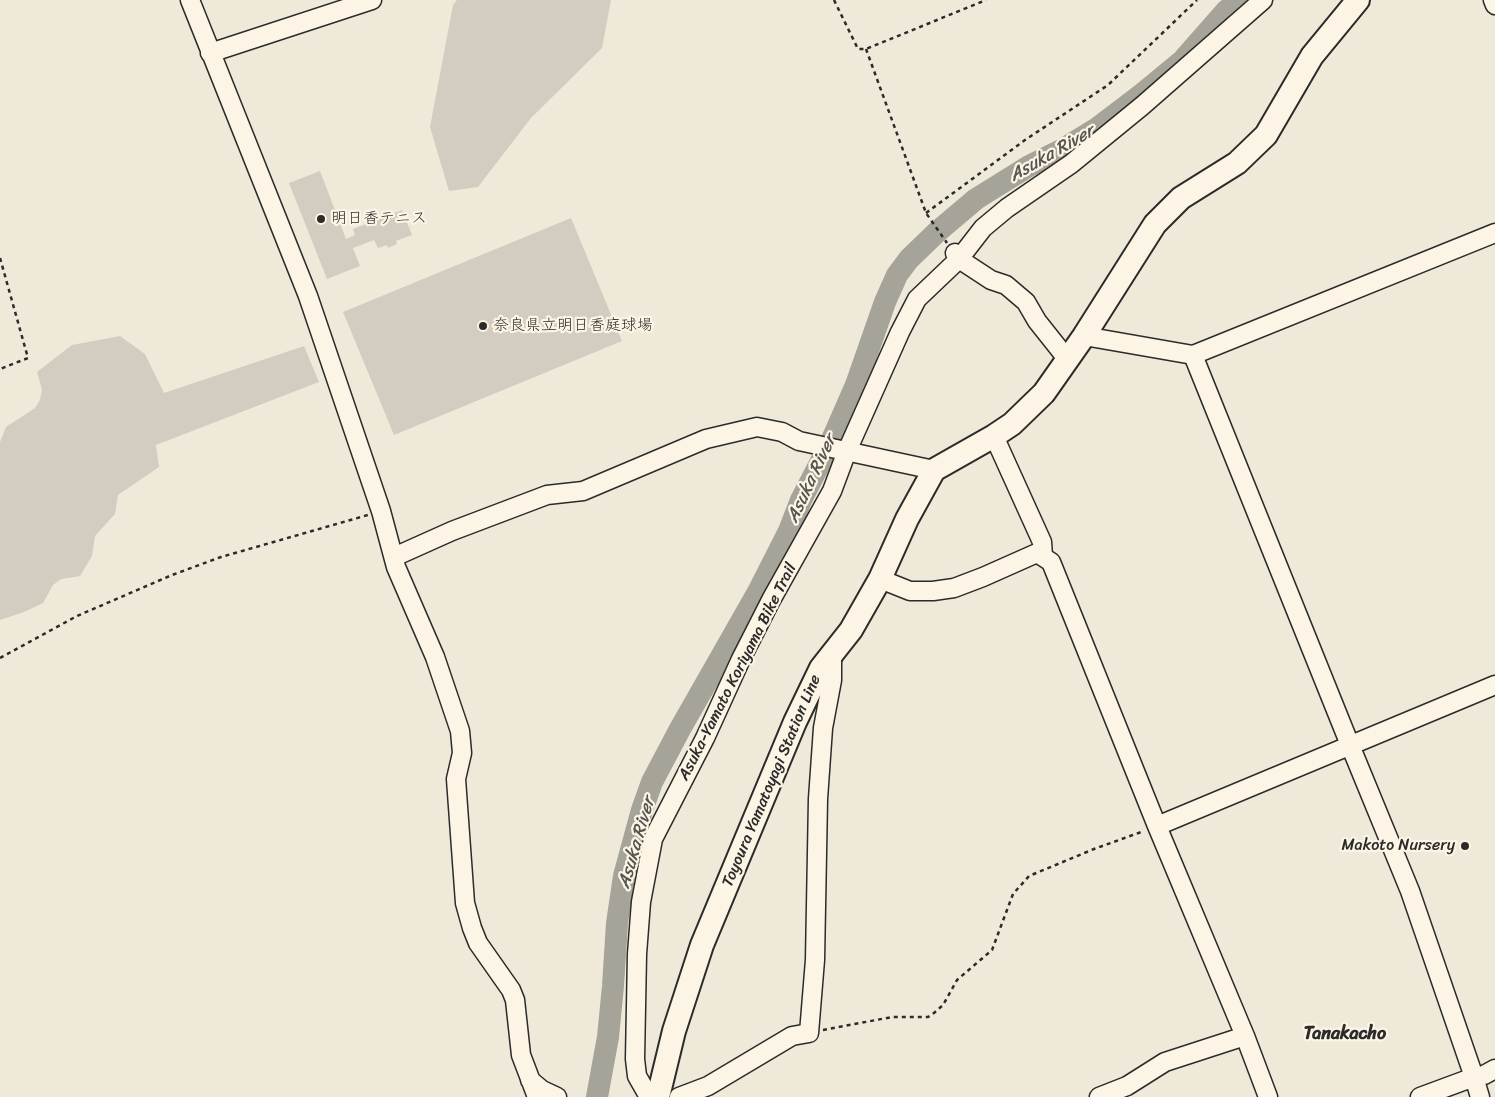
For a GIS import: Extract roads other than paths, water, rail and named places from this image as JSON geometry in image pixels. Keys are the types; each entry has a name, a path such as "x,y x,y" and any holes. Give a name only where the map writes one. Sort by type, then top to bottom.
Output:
{"main road":[{"path":"934,470 1012,424 1044,393 1084,336 1155,224 1181,198 1237,162 1266,135 1312,56 1358,0"},
{"name":"Toyoura Yamatoyagi Station Line","path":"658,1097 674,1031 702,945 794,722 821,668 851,630 880,579 907,519 934,470"}],"street":[{"path":"190,0 308,296 381,511 400,578 441,670 460,732 462,753 456,779 465,903 475,936 506,981 515,1000 521,1055 537,1097"},
{"path":"210,53 372,0"},
{"name":"Asuka-Yamato Koriyama Bike Trail","path":"649,1097 637,1076 635,1058 641,902 653,839 705,738 770,600 832,492 844,450 917,299 983,228 1007,208 1071,164 1142,106 1263,0"},
{"path":"1493,0 1495,5"},
{"path":"1084,336 1193,355 1495,233"},
{"path":"957,256 991,280 1006,285 1026,302 1037,321 1068,360"},
{"path":"1193,355 1410,891 1480,1097"},
{"path":"394,557 452,530 546,496 583,490 706,439 757,427 782,432 799,441 934,470"},
{"path":"994,436 1042,542 1043,556"},
{"path":"880,579 910,591 933,591 954,588 1037,553 1051,562 1245,1036 1268,1097"},
{"path":"679,1097 708,1086 792,1036 809,1033 815,960 818,799 823,728 832,680 832,655"},
{"path":"1158,826 1495,686"},
{"path":"1099,1097 1127,1086 1166,1062 1245,1036"},
{"path":"1420,1097 1484,1075 1495,1069"},
{"path":"529,1080 542,1090 556,1097"}],"waterway":[{"name":"Asuka River","path":"597,1097 608,1037 617,923 624,876 642,810 652,782 758,592 789,531 801,500 831,442 856,385 885,302 897,275 909,259 937,232 976,199 1029,166 1065,148 1096,129 1142,94 1182,61 1226,11 1239,0"}],"place":[{"name":"明日香テニス","path":"321,219"},
{"name":"奈良県立明日香庭球場","path":"483,326"},
{"name":"Makoto Nursery","path":"1465,846"}],"district":[{"name":"Tanakacho","path":"1345,1034"}]}
